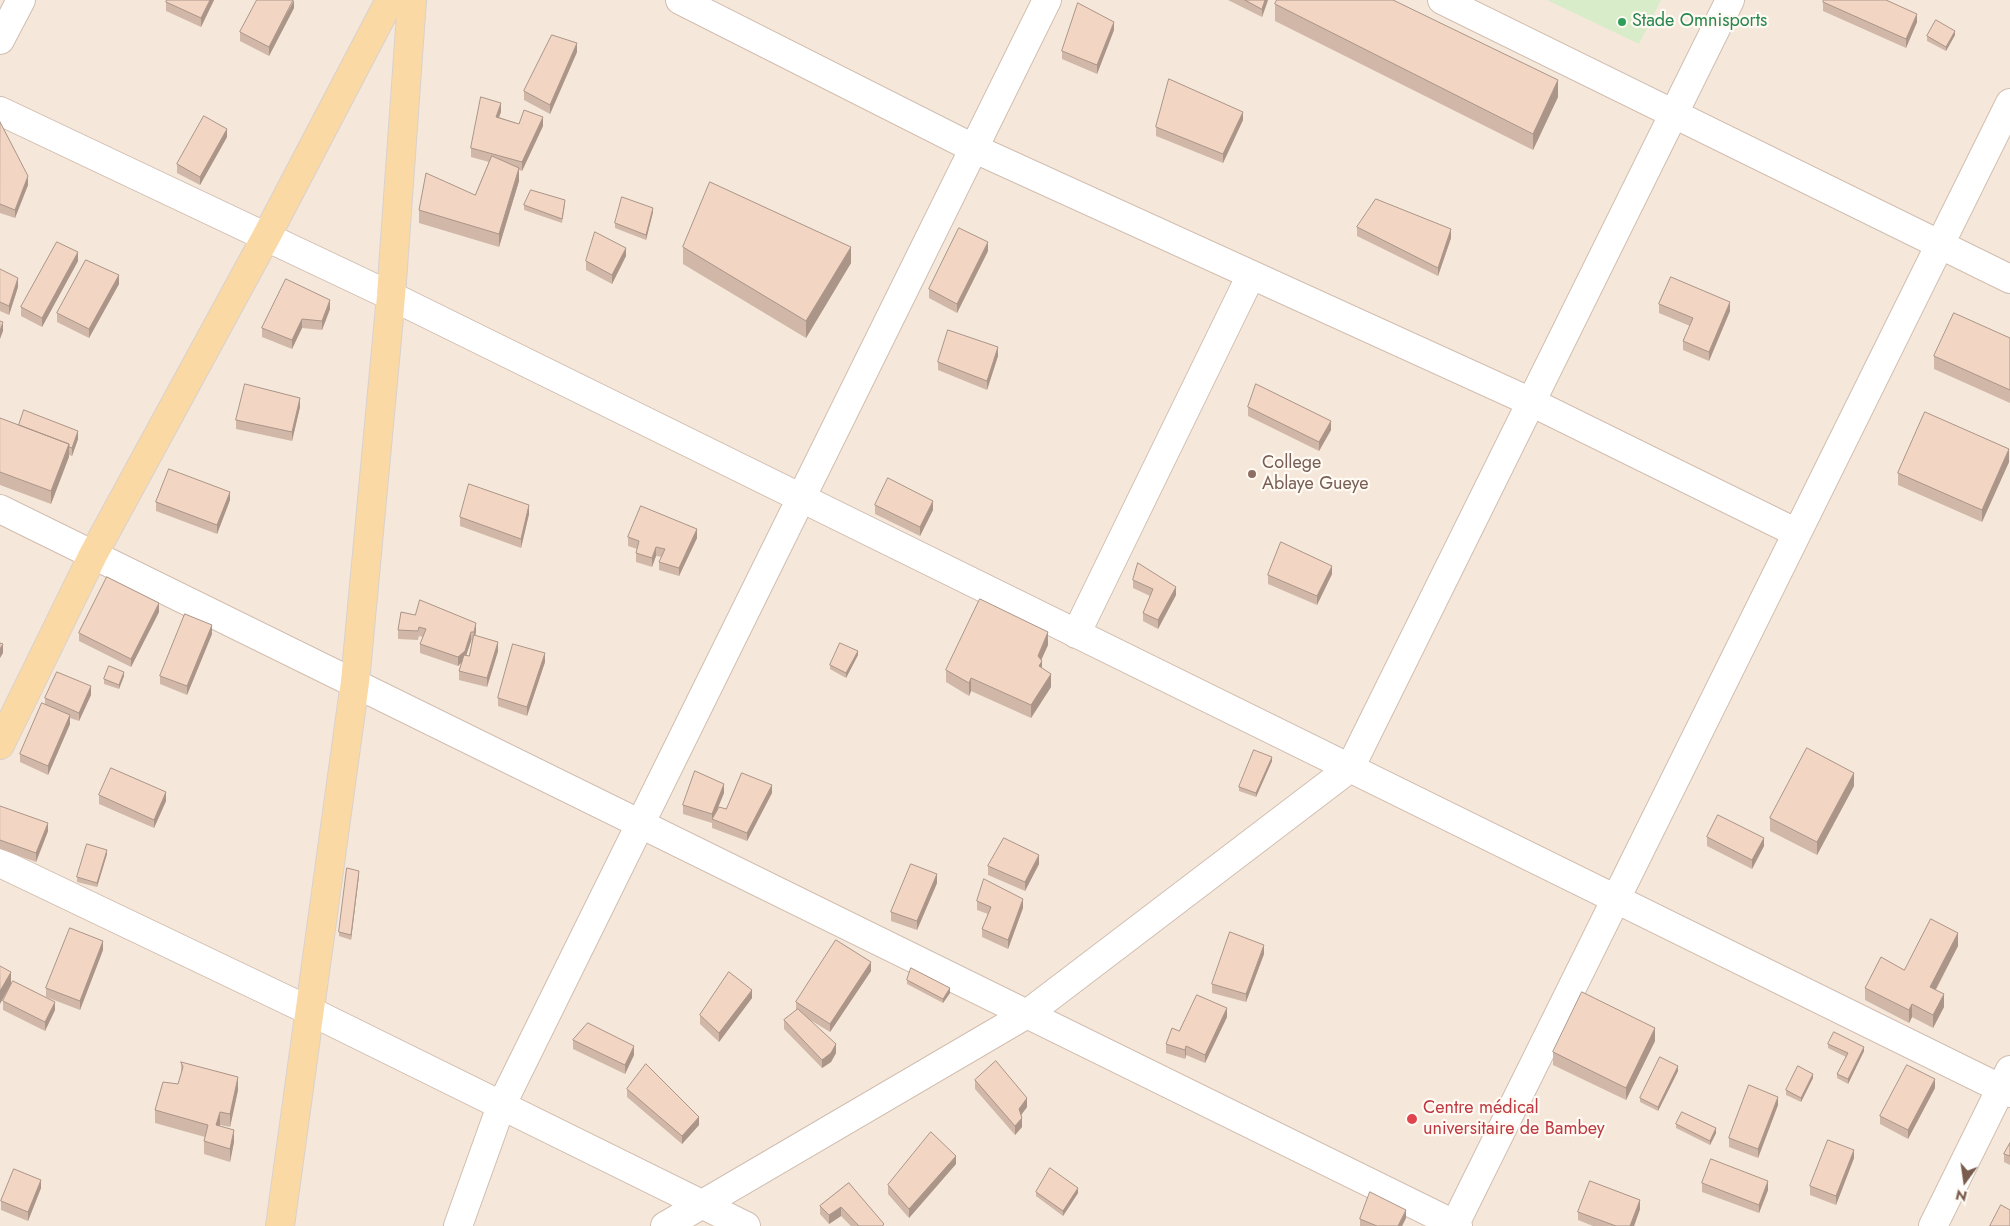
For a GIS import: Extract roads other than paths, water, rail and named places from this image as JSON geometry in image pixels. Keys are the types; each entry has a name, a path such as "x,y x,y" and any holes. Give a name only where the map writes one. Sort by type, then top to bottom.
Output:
{"main road":[{"path":"0,745 94,555 266,237 390,0"},
{"path":"280,1226 355,682 391,296 412,0"}],"street":[{"path":"0,40 21,0"},
{"path":"680,0 973,148 1531,402 1797,533"},
{"path":"458,1226 501,1106 1047,0"},
{"path":"1442,0 2010,279"},
{"path":"665,1226 1027,1014 1350,768 1730,0"},
{"path":"0,509 1456,1225 2010,103"},
{"path":"0,110 391,296 1616,899 2007,1084 1933,1226"},
{"path":"1076,634 1251,275"},
{"path":"0,863 310,1011 746,1226"}],"place":[{"name":"Stade Omnisports","path":"1622,22"},
{"name":"College Ablaye Gueye","path":"1252,474"},
{"name":"Centre médical universitaire de Bambey","path":"1412,1119"}]}
